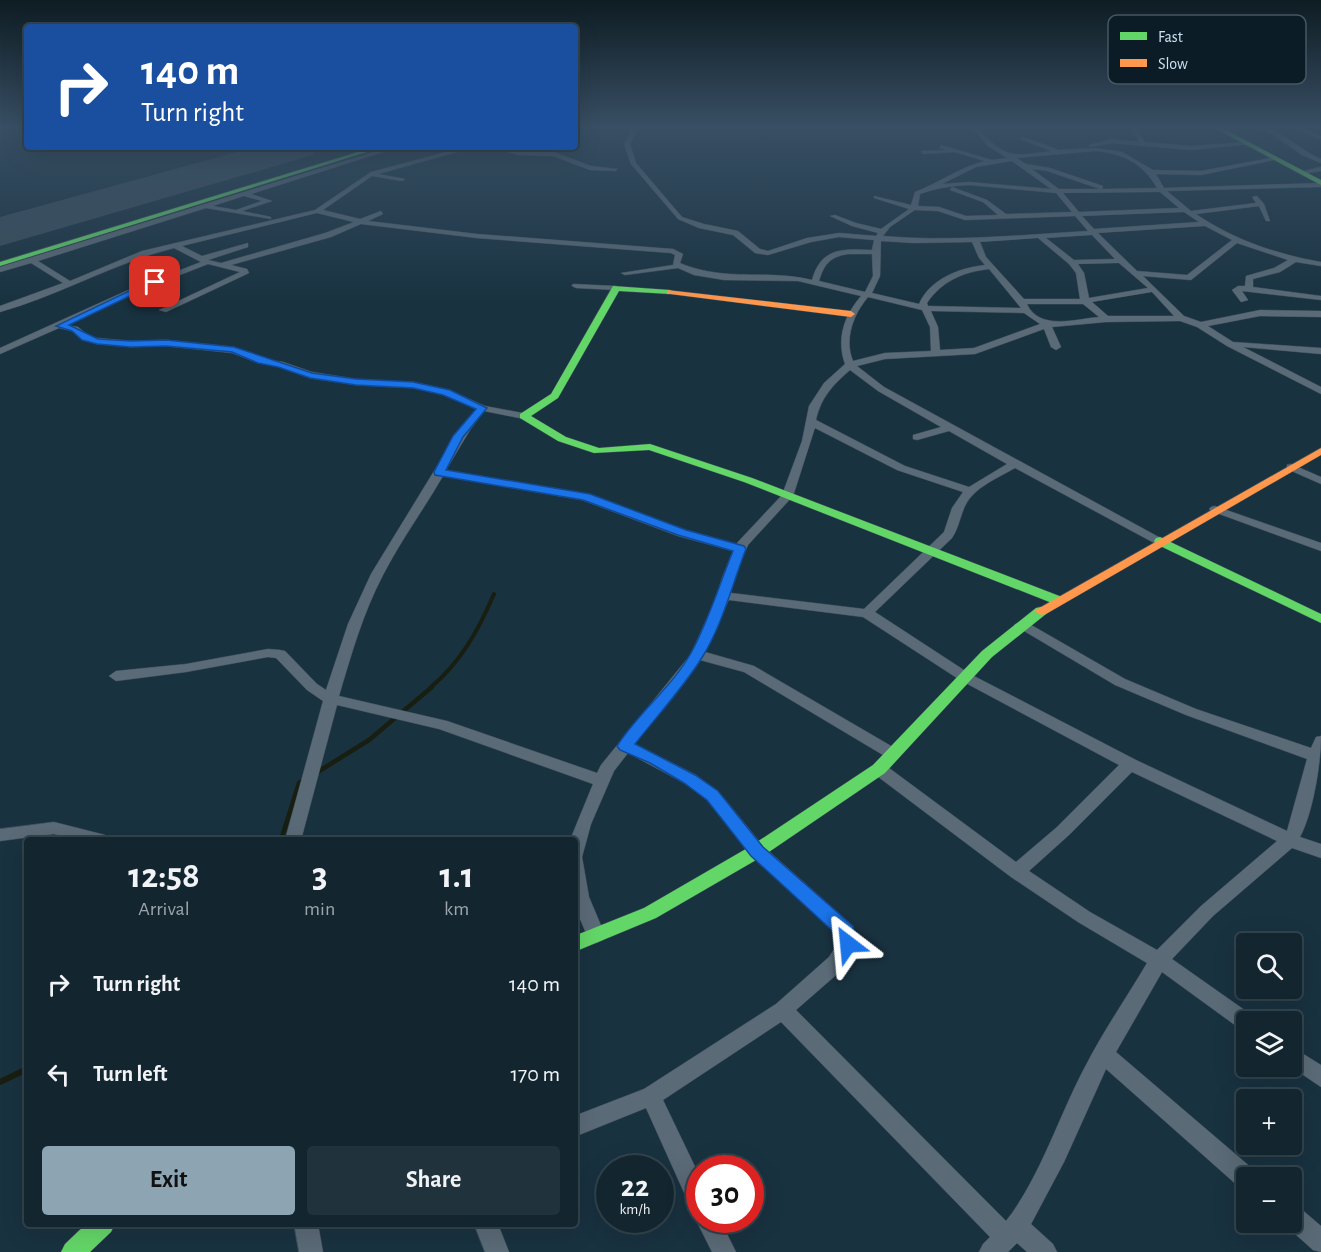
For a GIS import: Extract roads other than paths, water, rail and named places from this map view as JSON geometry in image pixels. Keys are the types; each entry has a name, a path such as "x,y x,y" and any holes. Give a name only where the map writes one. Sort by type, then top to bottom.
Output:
{"main road":[{"path":"0,264 269,184"},
{"path":"851,314 675,292 616,288 555,396 524,416 578,445 605,453 650,447 748,480 1057,600"},
{"path":"578,942 650,913 757,851 879,769 966,676 1021,625 1057,600 1321,451"},
{"path":"1160,541 1321,620"},
{"path":"73,1252 100,1227"}],"street":[{"path":"0,270 276,184"},
{"path":"0,309 70,284 145,253 317,211 353,184"},
{"path":"651,184 669,206 685,220 735,233 752,248 768,253 810,240 838,235 877,239 975,240 1207,224"},
{"path":"1049,184 1058,191 1077,215 1121,261 1154,289 1181,318"},
{"path":"1094,184 1114,190"},
{"path":"1157,184 1159,189 1186,211 1237,240 1262,251 1293,260 1321,264"},
{"path":"1160,541 949,428 881,389 850,365 845,353 845,332 851,314 874,285 878,268 875,245 877,239 882,231 914,208 917,193 937,185 1058,191 1310,184"},
{"path":"937,185 985,201 1005,217"},
{"path":"1245,187 1261,204 1268,220"},
{"path":"229,212 269,201 246,195"},
{"path":"876,197 914,208 939,209 965,218 1186,211 1261,204"},
{"path":"201,206 279,220"},
{"path":"317,211 361,221 497,238 673,251 679,254 676,264 679,267"},
{"path":"220,266 328,236 381,213"},
{"path":"833,216 854,225 882,231"},
{"path":"1038,235 1072,262 1081,276 1085,301 1106,319"},
{"path":"975,240 983,258 1022,302 1026,311 1047,326 1056,347"},
{"path":"1137,273 1188,278 1220,254 1226,245 1237,240"},
{"path":"163,310 245,273 204,260 174,245"},
{"path":"0,351 60,326 170,274 245,245"},
{"path":"815,281 822,263 828,258 847,252 877,252"},
{"path":"32,260 70,284"},
{"path":"1249,289 1249,278 1252,276 1277,270 1293,260"},
{"path":"1072,262 1121,261"},
{"path":"625,273 679,267 724,278 815,281 926,308 1026,311"},
{"path":"936,351 934,327 923,303 928,294 959,271 990,267"},
{"path":"576,286 616,288"},
{"path":"1022,302 1085,301 1154,289"},
{"path":"1244,300 1236,290 1249,289 1321,298"},
{"path":"0,316 18,304"},
{"path":"1200,325 1260,313 1321,314"},
{"path":"578,842 583,824 607,769 697,655 724,596 728,578 740,549 762,520 788,496 807,441 814,406 827,385 850,365 885,356 936,351 975,351 1047,326 1106,319 1181,318 1200,325 1230,344 1321,391"},
{"path":"60,326 75,329 86,338 97,341 131,344 166,343 234,350 261,361 280,364 310,375 356,382 413,385 446,392 482,408 524,416"},
{"path":"1230,344 1321,351"},
{"path":"294,837 331,699 355,623 377,573 407,520 439,472 458,436 482,408"},
{"path":"810,421 902,468 971,491"},
{"path":"916,437 949,428"},
{"path":"867,613 954,527 958,507 971,491 1015,464"},
{"path":"1291,467 1321,481"},
{"path":"439,472 585,497 682,533 740,549"},
{"path":"1215,509 1321,548"},
{"path":"724,596 867,613 966,676 1130,764 1290,840 1321,851"},
{"path":"1005,1239 1056,1154 1093,1072 1159,960 1207,911 1290,840 1302,814 1305,791 1318,749 1191,712 1130,686 1021,625"},
{"path":"116,676 186,668 267,653 280,654 312,687 331,699 442,725 602,781"},
{"path":"697,655 730,662 749,669 893,754"},
{"path":"578,1125 651,1096 783,1010 836,963 848,944 846,931 757,851 713,796 690,779 625,746"},
{"path":"1017,872 1063,831 1130,764"},
{"path":"879,769 1017,872 1084,917 1159,960 1236,1015"},
{"path":"0,835 54,828 88,837"},
{"path":"578,884 580,897 596,935"},
{"path":"783,1010 1005,1239 1046,1252"},
{"path":"1105,1055 1236,1169"},
{"path":"1302,1063 1321,1077"},
{"path":"651,1096 686,1172"},
{"path":"1302,1225 1321,1242"},
{"path":"307,1227 311,1252"},
{"path":"487,1227 497,1252"},
{"path":"714,1233 724,1252"}],"waterway":[{"path":"430,688 460,657 482,621 494,594"},
{"path":"316,773 369,740 432,687"},
{"path":"282,837 299,783 304,780"},
{"path":"0,1082 24,1070"}]}
